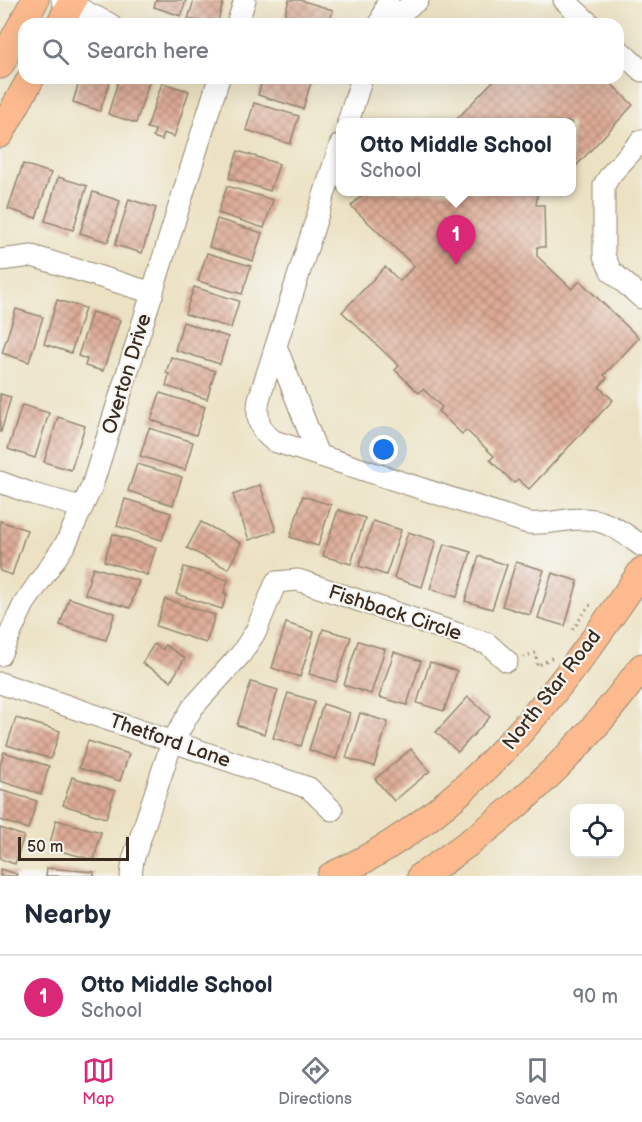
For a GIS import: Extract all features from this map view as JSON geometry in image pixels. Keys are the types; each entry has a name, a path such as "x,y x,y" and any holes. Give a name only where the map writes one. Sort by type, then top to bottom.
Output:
{"main road":[{"path":"25,18 35,0"},
{"path":"0,64 18,31"},
{"path":"0,134 28,84"},
{"name":"North Star Road","path":"331,876 405,836 499,757 546,704 642,571"},
{"path":"421,876 506,816 561,763 621,695 642,667"}],"street":[{"path":"239,18 245,0"},
{"path":"382,18 388,0"},
{"path":"393,18 418,0"},
{"path":"564,0 584,18"},
{"path":"66,7 94,18"},
{"path":"624,54 642,71"},
{"name":"Overton Drive","path":"0,655 24,604 66,543 92,486 217,84"},
{"path":"350,118 360,84"},
{"path":"642,140 611,174 604,192 604,256 607,266 642,298"},
{"path":"336,158 259,399 259,423 265,434 274,441 528,523 543,525 582,519 611,525 642,546"},
{"path":"0,260 32,256 153,293"},
{"path":"276,346 318,455"},
{"path":"0,482 81,507"},
{"name":"Fishback Circle","path":"172,742 194,707 241,654 256,630 276,582 298,580 488,644 507,661"},
{"name":"Thetford Lane","path":"0,683 309,788 332,810"},
{"path":"130,876 133,860 172,742"}],"path":[{"path":"570,635 589,605 598,609"},
{"path":"507,661 536,653 537,666 557,655"}],"building":[{"path":"156,0 186,0 181,16 154,7"},
{"path":"194,0 224,0 219,18 188,18"},
{"path":"289,0 300,0 333,10 331,18 284,18"},
{"path":"78,84 109,84 100,111 73,102"},
{"path":"117,84 148,84 136,123 108,114"},
{"path":"162,84 189,91 174,137 164,133 162,140 153,137 155,130 147,128"},
{"path":"261,84 310,84 303,109 258,95"},
{"path":"490,84 611,84 633,105 576,166 576,118 458,118"},
{"path":"254,103 299,116 290,144 246,130"},
{"path":"238,151 279,164 270,191 229,178"},
{"path":"23,164 51,173 36,218 8,209"},
{"path":"58,177 87,186 73,230 45,221"},
{"path":"227,186 273,200 264,228 218,213"},
{"path":"93,192 120,201 108,242 80,233"},
{"path":"361,196 537,196 536,205 544,205 545,247 537,247 537,256 572,289 580,281 639,338 604,375 607,378 599,387 613,400 529,489 518,479 514,483 490,460 494,456 466,430 462,434 438,411 442,407 423,389 419,393 395,370 399,366 342,312 385,267 400,281 414,266 351,206"},
{"path":"129,199 156,208 142,253 115,245"},
{"path":"217,219 262,233 253,261 209,247"},
{"path":"207,253 251,266 242,294 198,281"},
{"path":"194,287 239,301 231,328 185,314"},
{"path":"57,300 85,308 71,353 44,344"},
{"path":"16,309 43,317 29,362 2,353"},
{"path":"92,312 120,320 103,371 85,366 87,359 78,356"},
{"path":"183,322 228,337 220,364 175,350"},
{"path":"171,357 215,371 207,399 166,386 169,374 166,373"},
{"path":"160,393 205,407 196,435 151,420"},
{"path":"0,394 11,397 1,432 0,432"},
{"path":"22,405 49,413 35,458 8,449"},
{"path":"58,417 85,426 71,470 44,462"},
{"path":"149,428 193,442 185,470 140,456"},
{"path":"137,464 182,477 173,505 128,491"},
{"path":"260,485 276,531 249,540 233,495"},
{"path":"303,496 331,505 318,546 290,537"},
{"path":"125,499 171,513 162,540 117,526"},
{"path":"338,510 365,518 351,564 323,556"},
{"path":"0,521 27,530 12,575 0,571"},
{"path":"373,521 401,530 386,575 359,566"},
{"path":"201,522 241,543 228,569 187,548"},
{"path":"408,532 436,541 422,587 394,578"},
{"path":"113,534 156,548 147,575 104,561"},
{"path":"444,544 471,552 457,597 430,589"},
{"path":"479,556 507,565 492,609 465,601"},
{"path":"516,562 544,570 530,615 502,606"},
{"path":"93,567 139,581 130,608 85,594"},
{"path":"184,567 228,580 224,593 227,594 222,609 176,594"},
{"path":"552,573 578,581 565,626 538,618"},
{"path":"69,598 115,613 106,640 60,625"},
{"path":"165,599 215,615 206,643 156,626"},
{"path":"286,623 314,632 300,677 272,668"},
{"path":"323,629 351,637 336,682 309,674"},
{"path":"358,641 385,649 371,694 344,685"},
{"path":"154,644 163,650 165,645 185,658 171,681 142,663"},
{"path":"394,652 421,661 407,705 379,697"},
{"path":"430,662 457,671 444,711 417,703"},
{"path":"251,682 278,690 264,734 237,725"},
{"path":"288,693 315,701 301,746 273,738"},
{"path":"468,697 490,717 458,752 436,732"},
{"path":"323,704 350,713 336,759 309,750"},
{"path":"360,713 388,722 374,766 346,758"},
{"path":"16,718 60,731 51,759 7,745"},
{"path":"88,741 129,754 120,781 79,768"},
{"path":"411,749 430,771 394,801 375,779"},
{"path":"4,752 49,766 41,794 0,781 0,765"},
{"path":"72,777 115,791 106,818 63,805"},
{"path":"0,790 37,801 28,829 0,820"},
{"path":"56,820 101,832 94,860 49,848"},
{"path":"0,828 24,836 15,864 0,859"},
{"path":"47,868 94,872 94,876 46,876"},
{"path":"0,869 17,874 16,876 0,876"}],"place":[{"name":"Otto Middle School","path":"456,265"}]}
